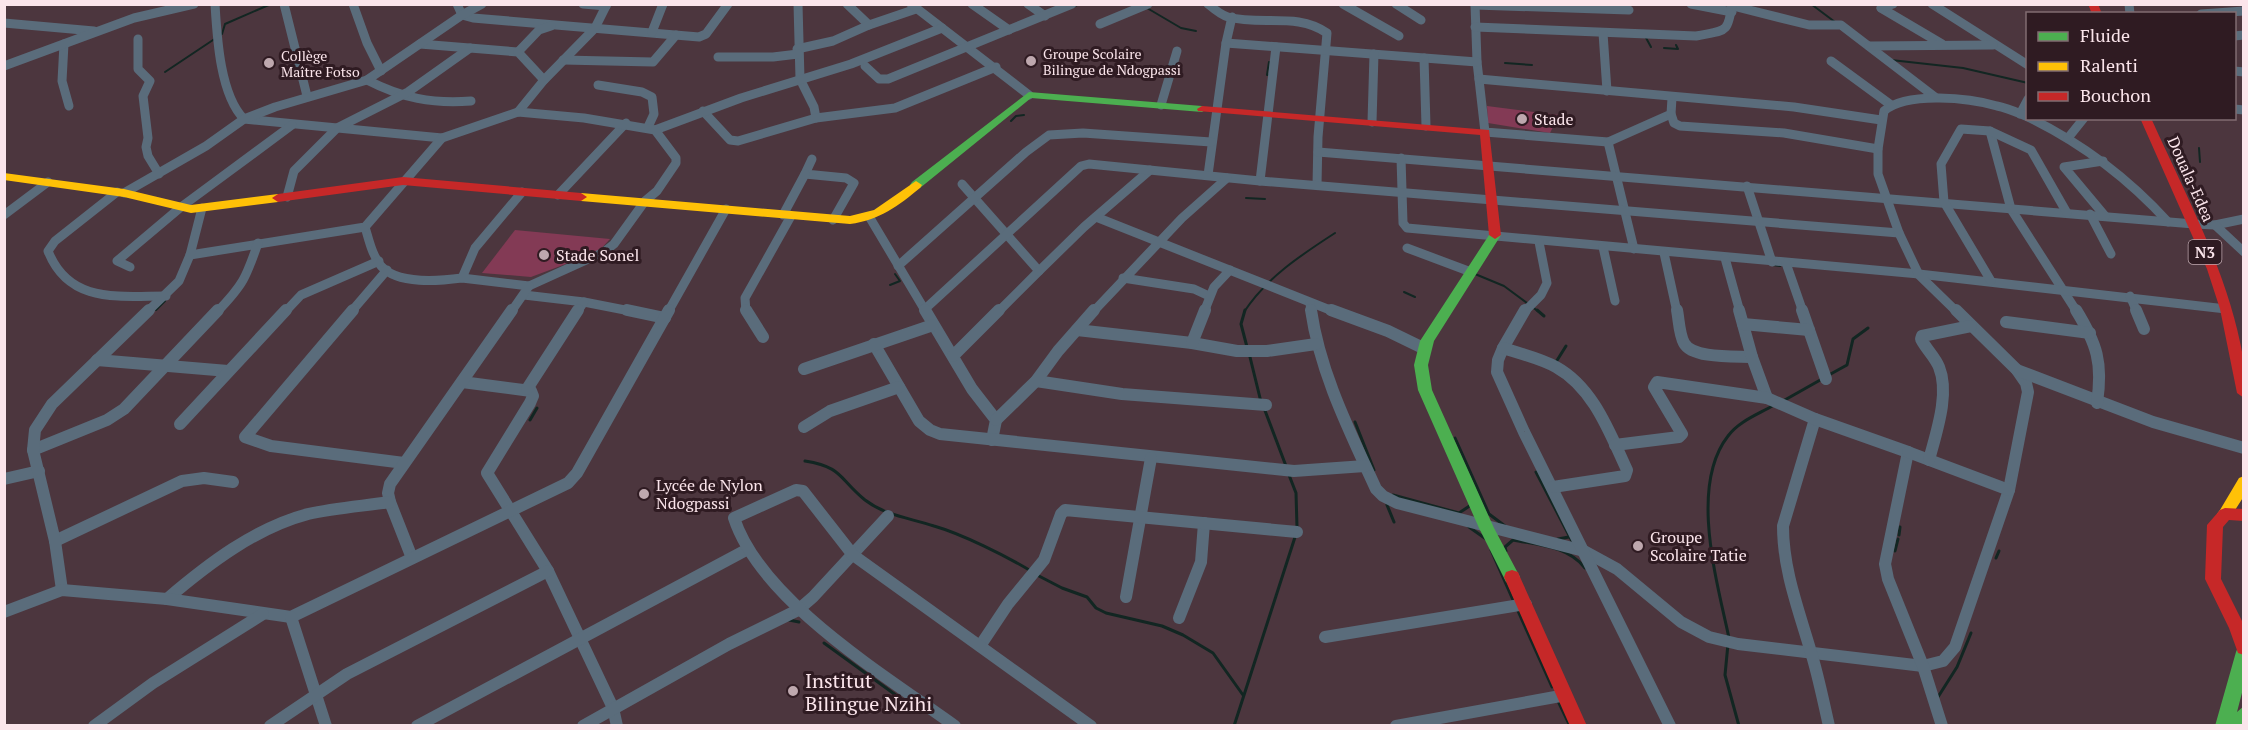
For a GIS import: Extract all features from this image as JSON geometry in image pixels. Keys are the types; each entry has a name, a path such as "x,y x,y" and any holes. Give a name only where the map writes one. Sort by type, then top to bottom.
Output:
{"main road":[{"path":"4,176 120,193 181,207 202,208 403,181 726,208 834,220 870,218 906,195 1029,95 1485,132 1495,237 1423,348 1420,370 1425,390 1487,528 1526,604 1579,726"},
{"name":"Douala-Edea","path":"2146,120 2194,224 2226,309 2244,393"},
{"path":"2224,726 2244,650 2237,628 2212,579 2216,525 2244,482"},
{"path":"2225,514 2244,515"},
{"path":"2218,592 2244,614"},
{"path":"2241,726 2244,714"}],"street":[{"path":"4,66 135,14 194,4"},
{"path":"215,4 219,59 237,112 244,119 442,138 518,112 626,123 652,128 851,64 942,28"},
{"path":"284,4 308,96"},
{"path":"353,4 367,43 381,71"},
{"path":"457,4 462,15"},
{"path":"166,296 99,294 80,290 51,264 48,251 55,241 120,193 159,174 206,146 244,119 308,96 367,80 462,15 482,4"},
{"path":"518,112 544,80 595,28 607,5 583,4"},
{"path":"652,32 663,4"},
{"path":"462,15 540,27 555,25 703,36 728,4"},
{"path":"798,4 800,32 797,51 800,79 814,107 816,118"},
{"path":"847,4 869,25"},
{"path":"972,4 1009,30"},
{"path":"1028,4 1044,16"},
{"path":"865,66 882,80 968,48 1072,4"},
{"path":"1101,24 1148,4"},
{"path":"1208,4 1223,15 1286,21 1321,29 1327,33 1317,185"},
{"path":"1344,4 1399,36"},
{"path":"1396,4 1421,20"},
{"path":"1691,4 1732,7 1819,26 1841,25 1935,97"},
{"path":"1772,4 1772,16"},
{"path":"1893,4 1881,8 1942,44"},
{"path":"1932,4 1993,45 2026,64"},
{"path":"1629,10 1475,5 1477,62 1485,132 1608,142 1671,114"},
{"path":"718,57 773,57 797,51 833,41 914,7 1029,95"},
{"path":"1475,27 1696,36 1725,30 1729,25 1732,7"},
{"path":"1208,175 1226,43 1232,17"},
{"path":"4,23 96,31"},
{"path":"518,52 540,27"},
{"path":"1603,33 1607,91"},
{"path":"564,60 653,62 675,35"},
{"path":"138,39 138,69 150,81 143,96 148,138 146,147 148,156 159,174"},
{"path":"1226,43 1477,62"},
{"path":"64,44 63,81 69,106"},
{"path":"420,44 518,52 544,80"},
{"path":"1869,46 1993,45"},
{"path":"1260,181 1276,47"},
{"path":"287,197 294,171 337,128 352,118 400,97 470,48"},
{"path":"1161,105 1177,51"},
{"path":"1372,122 1374,54"},
{"path":"1424,58 1426,126"},
{"path":"4,59 19,60"},
{"path":"1831,61 1891,105"},
{"path":"703,111 733,141 816,118 866,114 895,108 996,68"},
{"path":"1479,79 1672,98 1794,107 1881,120"},
{"path":"367,80 400,97 422,101 471,101"},
{"path":"412,558 390,502 388,493 390,484 527,290 604,252 614,244 645,201 657,191 675,163 674,154 652,128 654,114 652,97 642,92 597,85"},
{"path":"1310,303 1316,344 1365,466 1376,489 1383,496 1397,503 1487,528 1584,551 1617,569 1681,622 1709,637 1738,644 1923,666 1943,661 1955,647 2009,490 2028,392 2026,383 2018,370 1919,275 1899,233 1878,174 1881,120 1884,111 1891,105 1935,97 1996,105 2026,116"},
{"path":"1672,98 1671,114 1674,123 1680,126 1784,133 1878,149"},
{"path":"2034,120 2068,138 2103,161 2139,191 2168,222"},
{"path":"2068,138 2082,120"},
{"path":"558,195 626,123"},
{"path":"130,267 117,261 181,207 292,125"},
{"path":"1991,280 1944,202 1941,164 1961,129 1990,131 2031,150 2067,213"},
{"path":"1990,131 2011,209 2090,333 2103,367 2097,403"},
{"path":"898,266 1049,135 1106,134 1211,142"},
{"path":"190,255 365,227 442,138"},
{"path":"1608,142 1634,249"},
{"path":"1318,152 2194,224 2215,225 2244,219"},
{"path":"1401,158 1403,223 1407,228 1539,242 1991,280 2226,309"},
{"path":"763,337 748,318 744,306 745,298 812,159"},
{"path":"2103,161 2064,168 2105,216"},
{"path":"925,309 1084,164 1260,181 1899,233"},
{"path":"953,356 1096,217 1150,170"},
{"path":"806,174 846,178 854,183 834,220"},
{"path":"992,440 996,420 1036,381 1123,278 1227,178"},
{"path":"4,215 48,182"},
{"path":"962,184 1039,272"},
{"path":"1747,186 1772,262"},
{"path":"462,278 475,248 522,192"},
{"path":"62,590 56,541 33,450 34,427 52,404 179,281 190,255 202,208"},
{"path":"4,612 62,590 167,599 291,617 549,494 574,478 726,208"},
{"path":"2090,214 2111,254"},
{"path":"1096,217 1310,303 1388,331 1423,348"},
{"path":"870,218 972,389 996,420"},
{"path":"2215,225 2244,252"},
{"path":"365,227 379,261 387,270 420,280 462,278 665,318"},
{"path":"1539,242 1547,278 1545,288 1526,308 1503,348 1498,360 1497,372 1524,432 1670,726"},
{"path":"33,450 117,414 239,289 246,278 258,243"},
{"path":"1603,247 1614,301"},
{"path":"1407,248 1471,272"},
{"path":"1664,253 1687,349 1702,354 1752,357"},
{"path":"1725,258 1752,357 1767,398"},
{"path":"180,424 301,295 379,261"},
{"path":"1786,263 1826,379"},
{"path":"387,270 245,437 271,446 404,463"},
{"path":"1192,343 1209,296 1230,270"},
{"path":"1123,278 1194,290 1209,296"},
{"path":"2130,296 2144,329"},
{"path":"527,389 584,302"},
{"path":"2006,322 2090,333"},
{"path":"1743,324 1809,330"},
{"path":"804,369 933,325"},
{"path":"1929,460 1937,431 1942,374 1921,339 1922,336 1971,326"},
{"path":"1077,330 1192,343 1237,351 1267,351 1316,344"},
{"path":"874,344 919,421 930,430 940,434 1151,458 1294,471 1365,466"},
{"path":"1503,348 1547,363 1577,383 1601,418 1627,470 1625,476 1553,487"},
{"path":"97,360 228,371"},
{"path":"2018,370 2097,403 2152,422 2244,448"},
{"path":"1036,381 1122,394 1266,405"},
{"path":"462,382 527,389 533,396 487,473 548,571 613,708 617,726"},
{"path":"1615,445 1679,437 1682,434 1654,387 1657,382 1767,398 1815,419 2009,490"},
{"path":"804,427 830,411 899,387"},
{"path":"1815,419 1783,526 1782,541 1785,563 1811,651 1828,726"},
{"path":"1908,452 1885,564 1888,579 1923,666 1942,726"},
{"path":"1126,597 1151,458"},
{"path":"4,479 39,471"},
{"path":"56,541 182,481 204,478 233,482"},
{"path":"955,726 798,610 748,549 734,518 800,489 853,555 1091,726"},
{"path":"167,599 188,580 273,527 297,517 390,502"},
{"path":"980,646 1008,604 1044,560 1061,514 1065,510 1297,532"},
{"path":"583,726 729,644 798,610 813,597 888,516"},
{"path":"1179,618 1201,562 1204,523"},
{"path":"417,726 748,549"},
{"path":"270,726 347,674 548,571"},
{"path":"1325,637 1526,604"},
{"path":"93,726 153,683 263,614"},
{"path":"291,617 326,726"},
{"path":"1396,726 1566,695"}],"shaded area":[{"name":"Stade","path":"1487,106 1559,115 1550,133 1488,123"},
{"name":"Stade Sonel","path":"515,230 610,239 598,252 531,277 482,273"}],"waterway":[{"path":"165,72 222,34 225,24 271,4"},
{"path":"1073,7 1079,4"},
{"path":"1811,4 1835,22"},
{"path":"1147,8 1181,28 1196,31"},
{"path":"1645,36 1651,47"},
{"path":"1664,48 1678,49 1676,45"},
{"path":"1891,60 1963,68 2026,83"},
{"path":"1269,62 1267,75 1270,75"},
{"path":"1505,63 1532,65"},
{"path":"1011,121 1016,116 1024,115"},
{"path":"2199,148 2200,162"},
{"path":"1246,198 1265,199"},
{"path":"1245,311 1273,278 1335,233"},
{"path":"1773,265 1780,266"},
{"path":"890,285 900,281 895,274"},
{"path":"1475,274 1504,286 1539,312"},
{"path":"1404,292 1415,297"},
{"path":"156,310 165,301"},
{"path":"1537,310 1544,316"},
{"path":"1245,311 1241,324 1247,347"},
{"path":"1827,376 1847,365 1853,339 1868,328"},
{"path":"1556,362 1566,346"},
{"path":"1249,353 1261,402"},
{"path":"1783,401 1822,379"},
{"path":"1729,638 1709,534 1710,481 1716,457 1728,436 1743,422 1774,405"},
{"path":"530,420 537,408"},
{"path":"1264,408 1286,466"},
{"path":"1355,422 1374,470"},
{"path":"1455,438 1489,514 1505,526"},
{"path":"805,461 834,470 865,500 881,510 957,534 1031,571"},
{"path":"1536,472 1573,543"},
{"path":"1289,475 1296,493 1297,527"},
{"path":"1393,495 1459,513 1471,505"},
{"path":"1387,505 1394,522"},
{"path":"1469,527 1486,539"},
{"path":"1899,535 1900,527"},
{"path":"1234,726 1296,534"},
{"path":"1558,539 1569,537"},
{"path":"1895,551 1898,539"},
{"path":"1506,551 1505,547 1513,540 1542,545 1570,555 1585,568"},
{"path":"1491,550 1513,600"},
{"path":"1996,558 1999,551"},
{"path":"1037,575 1062,588 1087,597 1096,608 1106,613 1162,626 1183,635 1213,653 1243,695"},
{"path":"1518,611 1552,687"},
{"path":"789,620 799,622"},
{"path":"1938,697 1957,667 1971,633"},
{"path":"824,643 904,701"},
{"path":"1728,644 1725,675 1739,726"},
{"path":"1558,701 1570,726"}],"traffic: fast":[{"path":"916,185 1029,95 1202,109"},
{"path":"1495,235 1427,341 1421,365 1425,390 1487,528 1512,577"},
{"path":"2224,726 2244,652"},
{"path":"2241,726 2244,714"}],"traffic: slow":[{"path":"4,176 124,193 191,209 278,198"},
{"path":"581,197 850,220 879,213 916,185"},
{"path":"2225,514 2244,482"}],"traffic: jam":[{"path":"2093,4 2096,12"},
{"path":"1202,109 1485,132 1495,235"},
{"path":"2146,120 2213,269 2226,309 2244,393"},
{"path":"278,198 403,181 581,197"},
{"path":"2244,515 2225,514 2215,525 2213,579 2237,628 2244,648"},
{"path":"1512,577 1579,726"}],"place":[{"name":"Groupe Scolaire Bilingue de Ndogpassi","path":"1031,61"},
{"name":"Collège Maître Fotso","path":"269,63"},
{"name":"Stade","path":"1522,119"},
{"name":"Stade Sonel","path":"544,255"},
{"name":"Lycée de Nylon Ndogpassi","path":"644,494"},
{"name":"Groupe Scolaire Tatie","path":"1638,546"},
{"name":"Institut Bilingue Nzihi","path":"793,691"}]}
